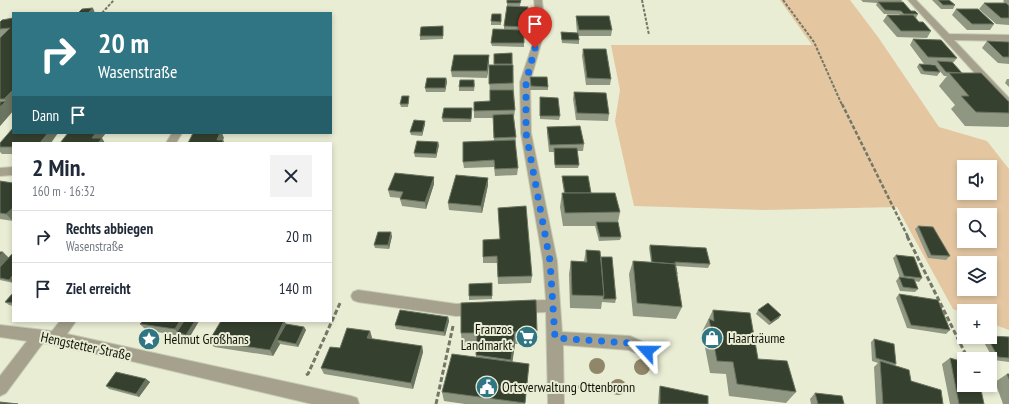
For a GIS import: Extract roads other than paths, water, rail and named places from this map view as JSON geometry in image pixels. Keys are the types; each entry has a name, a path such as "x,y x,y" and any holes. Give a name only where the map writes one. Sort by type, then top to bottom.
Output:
{"street":[{"path":"538,0 540,20 538,40 526,82 526,133 550,261 555,338 556,404"},
{"path":"912,0 1009,104"},
{"path":"948,37 1009,38"},
{"path":"0,172 12,171"},
{"path":"358,296 456,310 486,308"},
{"path":"508,308 553,306"},
{"path":"56,338 68,322"},
{"name":"Hengstetter Straße","path":"0,331 56,338 289,392 351,404"},
{"path":"0,388 40,336"},
{"path":"555,338 630,343 647,351"}],"place":[{"name":"Franzos Landmarkt","path":"527,337"},
{"name":"Haarträume","path":"712,338"},
{"name":"Helmut Großhans","path":"149,339"},
{"name":"Ortsverwaltung Ottenbronn","path":"487,387"}]}
